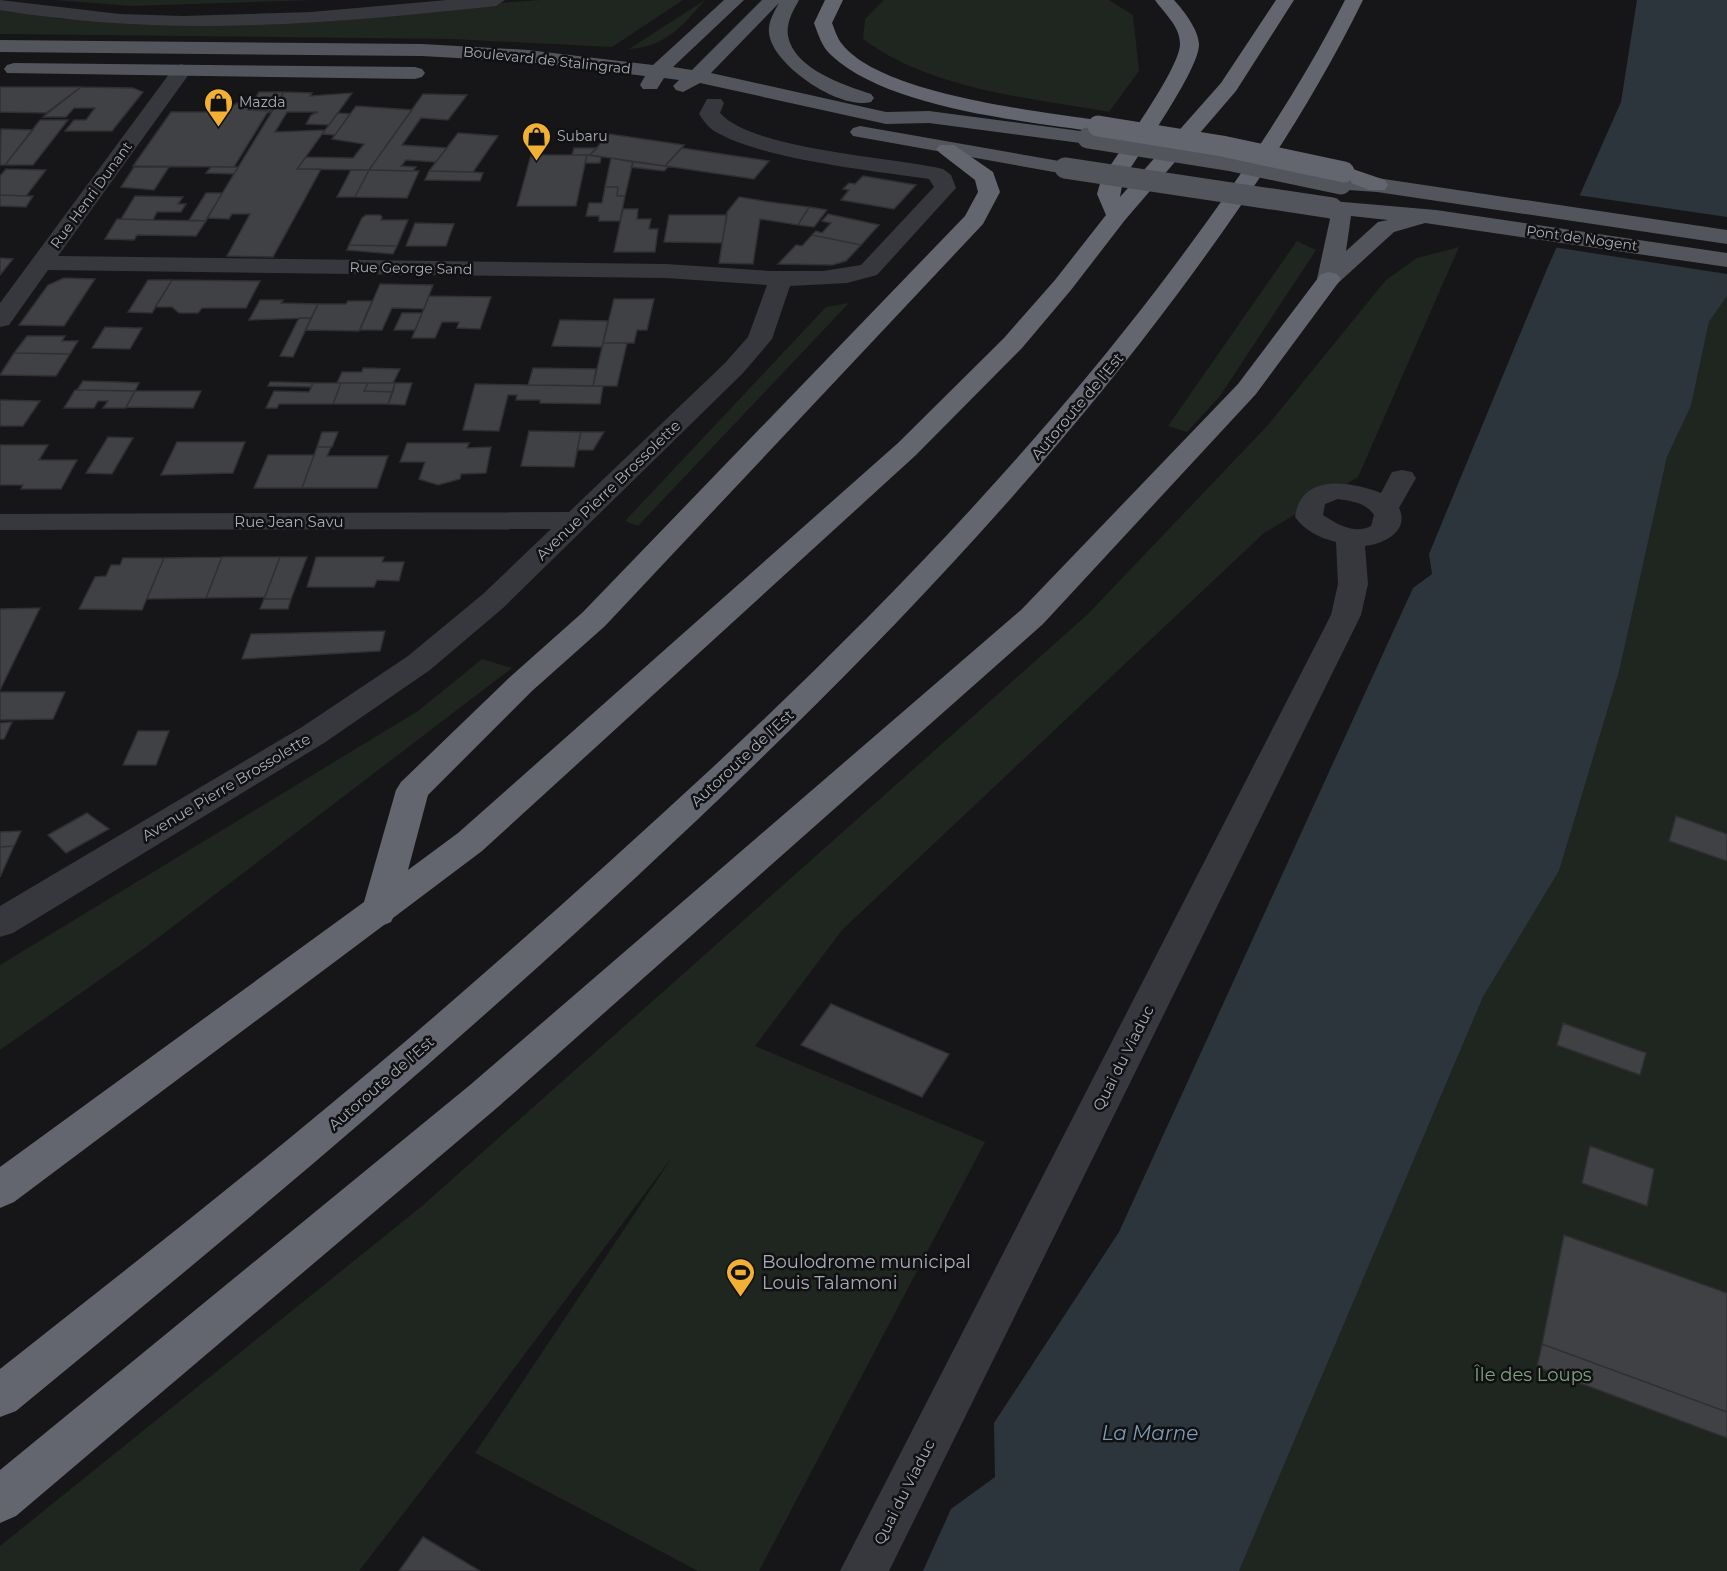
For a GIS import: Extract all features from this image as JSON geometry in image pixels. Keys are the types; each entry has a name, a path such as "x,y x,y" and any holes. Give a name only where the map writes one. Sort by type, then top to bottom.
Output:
{"highway":[{"path":"834,0 824,23 829,40 847,58 884,79 970,104 1082,147"},
{"path":"1117,215 1108,194 1112,180 1182,68 1188,51 1190,41 1171,7 1164,0"},
{"path":"0,1190 378,913 470,842 907,449 1013,343 1117,215 1229,87 1285,0"},
{"name":"Autoroute de l’Est","path":"0,1396 292,1161 581,909 781,722 916,586 1008,488 1111,366 1213,231 1300,99 1354,0"},
{"path":"378,913 413,790 521,684 594,619 975,219 989,192 985,177 947,149"},
{"path":"0,1500 484,1096 1032,617 1247,389 1329,279"}],"main road":[{"path":"652,80 735,0"},
{"path":"671,94 697,76 772,0"},
{"path":"790,0 780,15 778,26 782,48 789,58 822,82 852,95 929,117"},
{"name":"Boulevard de Stalingrad","path":"0,46 193,46 466,52 652,80 671,94 724,105"},
{"path":"0,69 438,73"},
{"name":"Boulevard de Stalingrad","path":"505,74 652,80 697,76 886,118 929,117 1082,147"},
{"path":"886,118 938,131 1082,147"},
{"path":"834,128 1008,160 1082,147"},
{"name":"Pont de Nogent","path":"1082,147 1232,161 1727,237"},
{"name":"Pont de Nogent","path":"1082,147 1332,208 1436,217 1727,260"},
{"path":"1329,279 1341,218 1332,208"},
{"path":"1329,279 1386,226 1436,217"}],"street":[{"path":"0,4 91,17 228,20 347,15 496,0"},
{"name":"Rue Henri Dunant","path":"0,320 182,70"},
{"path":"724,105 709,114 715,125 743,138 782,148 935,174 943,180 945,188 868,270 851,276 822,279 781,277"},
{"name":"Rue George Sand","path":"41,263 692,271 781,277"},
{"name":"Avenue Pierre Brossolette","path":"0,923 313,735 419,663 493,601 734,368 760,339 781,277"},
{"path":"1383,507 1392,499 1402,478"},
{"path":"1327,492 1352,492 1375,500 1383,507 1388,515 1388,522 1383,529 1374,535 1350,538 1336,535 1315,524 1310,517 1311,502 1327,492"},
{"name":"Rue Jean Savu","path":"0,522 577,520"},
{"name":"Quai du Viaduc","path":"864,1571 1346,615 1353,584 1350,538"}],"green space":[{"path":"55,0 315,0 131,6"},
{"path":"541,0 683,0 612,47 452,39 0,34 0,8 60,19 193,24"},
{"path":"705,0 672,34 654,44 629,49"},
{"path":"884,0 1109,0 1133,15 1139,71 1109,112 1013,96 949,81 890,56 863,39 865,19"},
{"path":"1297,241 1316,250 1220,396 1187,432 1168,426"},
{"path":"1459,247 1358,477 1264,533 842,930 755,1046 985,1142 759,1571 698,1571 475,1453 673,1156 359,1571 0,1571 0,1546 422,1206 1088,614 1268,425 1386,280 1417,258"},
{"name":"Île des Loups","path":"1727,296 1727,1571 1239,1571 1483,997 1559,871 1619,672 1667,457 1691,406 1709,322"},
{"path":"849,303 638,526 625,521 826,307"},
{"path":"482,659 512,668 146,947 0,1050 0,965 418,711"}],"water":[{"name":"La Marne","path":"1637,0 1727,0 1727,296 1709,322 1691,406 1667,457 1619,672 1559,871 1483,997 1239,1571 923,1571 951,1509 995,1477 994,1423 1119,1232 1413,588 1432,574 1429,554 1547,269 1621,102"}],"pier":[{"path":"1577,195 1727,217 1727,274 1553,247"}],"building":[{"path":"0,87 81,87 46,113 0,112"},
{"path":"81,87 133,88 143,92 112,131 65,131 74,120 86,120 95,108 74,108 66,117 43,117"},
{"path":"259,92 284,92 272,111 248,110"},
{"path":"284,92 312,93 310,96 352,93 329,125 306,124 311,115 318,112 287,112 275,132 325,130 297,169 321,169 273,257 227,256 250,214 232,214 229,219 207,218"},
{"path":"423,94 467,95 448,120 421,118 402,145 447,148 436,162 406,160 401,166 416,167 413,171 369,170"},
{"path":"246,98 255,98 248,110 272,111 267,113 234,167 133,166 171,112 222,112"},
{"path":"356,106 412,110 369,170 297,169 306,157 353,158 364,144 332,139"},
{"path":"338,113 350,114 335,135 322,134"},
{"path":"40,120 68,120 33,165 5,165"},
{"path":"1,129 33,130 5,165 0,165"},
{"path":"458,133 498,136 473,172 429,171"},
{"path":"609,134 684,145 665,166 590,155"},
{"path":"574,148 597,148 590,155 572,155"},
{"path":"682,148 769,161 754,179 665,166"},
{"path":"531,155 587,155 576,206 517,206"},
{"path":"587,155 601,157 600,163 585,163"},
{"path":"611,158 633,162 625,196 617,196 618,187 605,187"},
{"path":"633,162 668,167 664,171 631,167"},
{"path":"134,167 169,167 154,190 121,187"},
{"path":"211,167 238,167 234,174 206,173"},
{"path":"6,169 46,170 26,196 0,195 0,176"},
{"path":"351,170 369,170 355,197 337,197"},
{"path":"369,170 419,171 407,198 355,197"},
{"path":"429,171 483,173 480,181 425,180"},
{"path":"863,176 916,185 894,209 841,200 849,190 843,189 849,183 855,184"},
{"path":"605,187 618,187 617,196 625,196 620,221 599,221 599,216 586,216 589,203 602,203"},
{"path":"206,193 222,193 206,221 189,220"},
{"path":"0,195 33,196 26,207 0,206"},
{"path":"135,196 183,197 178,204 186,204 181,212 157,212 153,220 121,219"},
{"path":"739,197 809,207 798,225 760,219 753,264 719,263 727,212"},
{"path":"809,207 827,210 814,227 798,225"},
{"path":"623,209 638,209 637,219 651,219 649,229 658,229 655,252 614,252"},
{"path":"828,214 879,225 861,245 812,235 816,231 822,233 831,223 822,221"},
{"path":"366,215 380,215 381,220 408,220 397,246 349,245 362,218"},
{"path":"669,215 727,215 722,243 664,242"},
{"path":"117,219 206,221 196,236 137,235 134,240 105,239"},
{"path":"415,223 454,224 446,246 406,246"},
{"path":"812,235 861,245 846,261 832,265 778,264 796,245 802,246"},
{"path":"349,245 397,246 393,254 347,250"},
{"path":"0,258 13,259 0,275"},
{"path":"64,278 95,279 64,326 19,325 48,285"},
{"path":"148,280 172,280 152,313 128,312"},
{"path":"172,280 260,281 246,308 202,308 198,313 179,313 172,307 155,307"},
{"path":"380,284 433,285 424,309 392,308 382,330 360,330"},
{"path":"429,296 491,297 480,329 457,328 459,322 442,322 435,338 412,338"},
{"path":"614,299 654,299 647,330 637,330 634,343 603,343"},
{"path":"260,300 318,304 311,318 249,320"},
{"path":"348,301 372,301 359,331 306,330 318,304 346,304"},
{"path":"402,313 422,313 415,330 394,330"},
{"path":"299,318 311,318 293,357 280,356"},
{"path":"560,320 608,321 602,347 552,346"},
{"path":"105,327 142,328 130,349 92,348"},
{"path":"27,336 65,336 62,341 78,341 70,354 14,353"},
{"path":"603,343 627,343 617,386 593,386"},
{"path":"14,353 70,354 56,376 0,375"},
{"path":"363,368 400,369 393,383 337,383 342,372 362,372"},
{"path":"533,368 596,369 593,386 528,385"},
{"path":"83,381 139,383 135,391 77,390"},
{"path":"270,382 313,383 311,387 268,386"},
{"path":"313,383 341,383 333,404 279,404 277,408 266,408 274,391 309,392"},
{"path":"341,383 368,383 364,391 393,392 388,404 333,404"},
{"path":"368,383 395,383 393,392 364,391"},
{"path":"395,383 412,383 405,405 388,404"},
{"path":"475,384 603,386 600,404 540,403 540,400 516,400 517,395 508,395 499,431 463,430"},
{"path":"75,390 135,391 126,408 103,408 108,401 98,401 94,408 64,408"},
{"path":"135,391 201,391 193,408 126,407"},
{"path":"0,400 40,401 23,426 0,426"},
{"path":"529,431 581,432 574,467 521,466"},
{"path":"322,432 338,432 332,447 317,447"},
{"path":"581,432 604,432 593,450 577,450"},
{"path":"108,437 133,438 112,474 86,473"},
{"path":"177,442 245,442 233,473 161,475"},
{"path":"407,443 469,443 467,448 491,447 486,473 461,474 460,479 438,485 419,479 425,462 400,462"},
{"path":"0,445 48,445 39,460 77,460 61,489 21,489 23,485 0,485"},
{"path":"317,447 331,447 327,456 388,456 377,488 302,488"},
{"path":"268,455 314,455 302,488 254,488"},
{"path":"222,557 280,557 265,597 206,598"},
{"path":"222,557 206,598 147,599 164,558"},
{"path":"280,557 307,557 291,599 264,599"},
{"path":"316,557 384,557 382,562 404,562 399,581 377,580 374,587 307,587"},
{"path":"123,558 164,558 142,610 79,609 95,577 106,576 111,565 120,565"},
{"path":"264,599 291,599 288,609 260,609"},
{"path":"40,608 0,690 0,609"},
{"path":"385,631 380,651 242,659 251,634"},
{"path":"0,692 65,692 53,719 0,720"},
{"path":"12,722 4,739 0,739 0,723"},
{"path":"138,731 169,731 156,765 123,765"},
{"path":"87,813 109,829 66,853 48,835"},
{"path":"1676,816 1727,834 1727,861 1669,841"},
{"path":"21,831 14,846 0,847 0,832"},
{"path":"14,846 0,877 0,847"},
{"path":"831,1004 949,1054 922,1097 801,1045"},
{"path":"1563,1023 1646,1053 1640,1075 1557,1045"},
{"path":"1590,1146 1654,1169 1647,1206 1582,1183"},
{"path":"1564,1235 1727,1293 1727,1412 1542,1344"},
{"path":"1542,1344 1727,1412 1727,1438 1537,1367"},
{"path":"423,1537 480,1571 399,1571"}],"place":[{"name":"Mazda","path":"218,128"},
{"name":"Subaru","path":"536,162"},
{"name":"Boulodrome municipal Louis Talamoni","path":"741,1298"}]}
